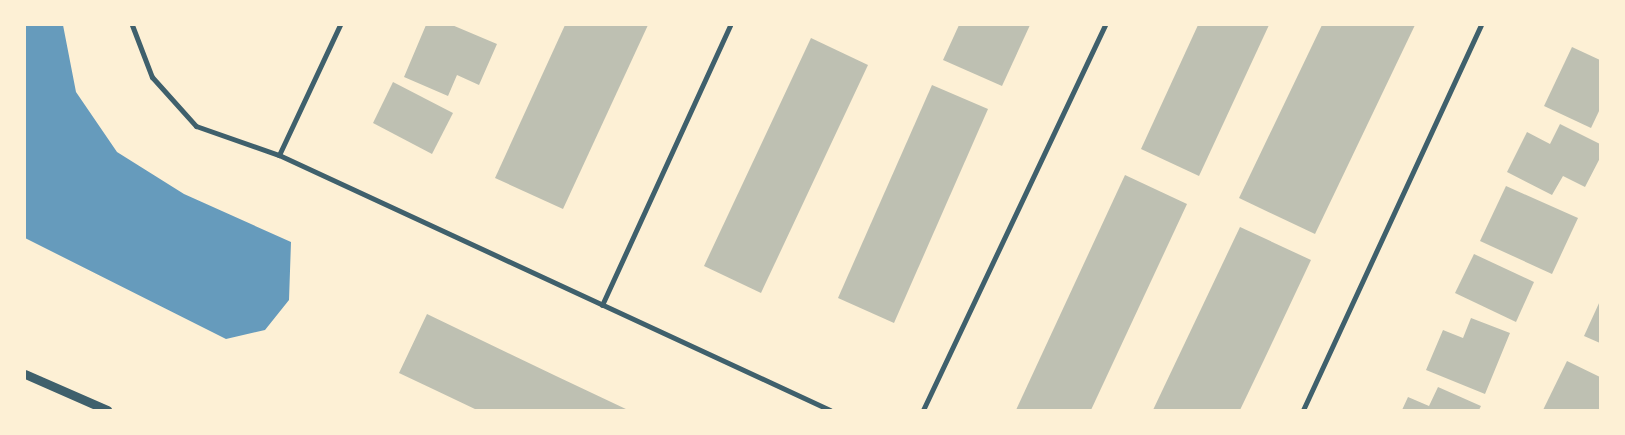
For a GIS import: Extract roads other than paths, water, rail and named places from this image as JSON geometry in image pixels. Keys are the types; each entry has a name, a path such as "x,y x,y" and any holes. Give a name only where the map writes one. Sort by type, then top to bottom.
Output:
{"street":[{"path":"132,25 152,77 196,126 280,155 830,410"},
{"path":"280,155 340,25"},
{"path":"602,305 730,25"},
{"path":"923,410 1105,25"},
{"path":"1302,410 1481,25"},
{"path":"25,374 107,410"}],"water":[{"path":"25,25 63,25 76,92 117,152 184,194 291,242 289,300 265,330 226,339 25,238"}]}
